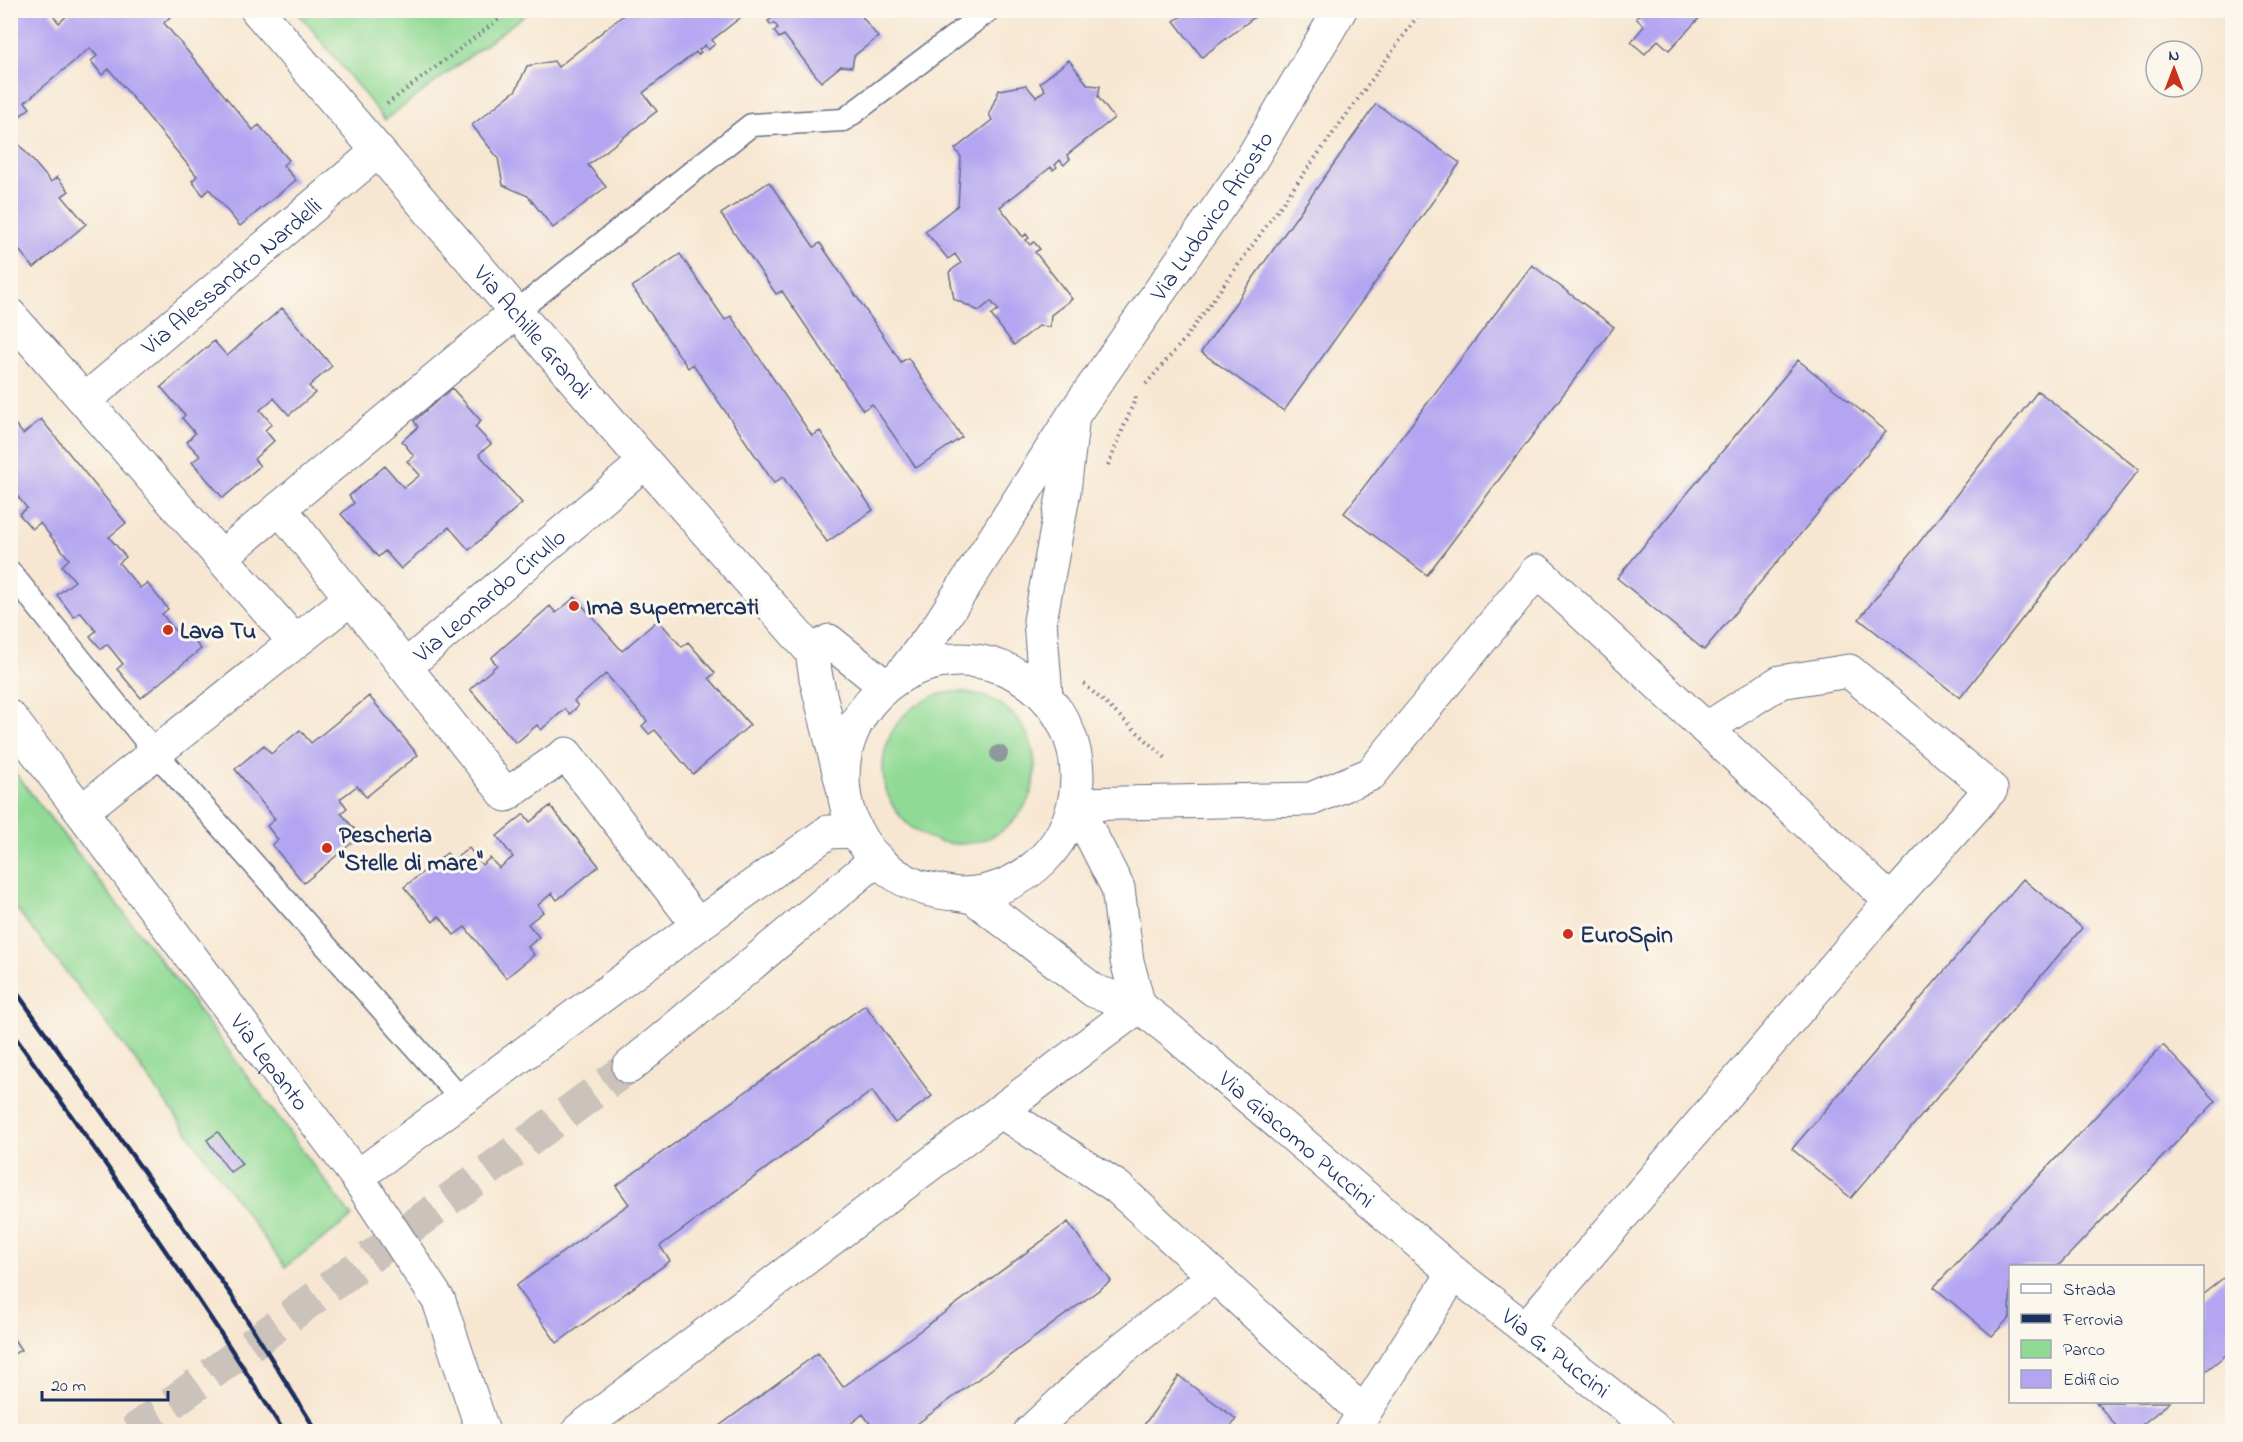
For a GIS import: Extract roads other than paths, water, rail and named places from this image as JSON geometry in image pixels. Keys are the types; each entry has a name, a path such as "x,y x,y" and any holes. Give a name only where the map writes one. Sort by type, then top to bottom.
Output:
{"street":[{"name":"Via Achille Grandi","path":"257,10 645,462 812,652"},
{"name":"Via Ludovico Ariosto","path":"843,788 843,760 856,722 938,627 1074,414 1248,165 1340,10"},
{"name":"Via Alessandro Nardelli","path":"85,400 368,139"},
{"path":"221,557 516,312"},
{"path":"10,315 295,642"},
{"path":"1046,696 1040,621 1064,491 1074,414"},
{"name":"Via Leonardo Cirullo","path":"645,462 405,667 506,795 566,754 698,925"},
{"path":"280,508 405,667"},
{"path":"1075,804 1311,799 1371,774 1537,571 1892,901"},
{"path":"82,811 351,598"},
{"path":"829,641 893,681 948,660 984,662 1013,672 1046,696 1065,724 1076,753 1075,804 1062,836 1043,860 1026,874 988,891 966,894 925,888 895,874 878,859 856,831 843,788 816,678 812,652 829,641"},
{"path":"1526,1328 1991,789 1849,671 1780,682 1706,729"},
{"name":"Via Lepanto","path":"10,717 357,1177 439,1301 483,1431"},
{"path":"579,1430 1139,1006 1127,961 1118,888 1075,804"},
{"path":"357,1177 828,832 856,831"},
{"path":"629,1067 878,859"},
{"name":"Via Giacomo Puccini","path":"925,888 973,897 1094,991 1139,1006 1454,1273"},
{"path":"1000,1111 1117,1187 1215,1276 1358,1422 1454,1273"},
{"name":"Via G. Puccini","path":"1454,1273 1658,1431"},
{"path":"1030,1431 1103,1364 1215,1276"}],"lane":[{"path":"516,312 752,125 844,120 988,10"},
{"path":"10,572 155,752 462,1100"}],"tunnel":[{"path":"132,1432 629,1067"}],"railway":[{"path":"10,983 234,1299 317,1432"},
{"path":"10,1030 150,1229 284,1432"}],"place":[{"name":"Ima supermercati","path":"574,606"},
{"name":"Lava Tu","path":"168,630"},
{"name":"Pescheria \"Stelle di mare\"","path":"327,848"},
{"name":"EuroSpin","path":"1568,934"}]}
